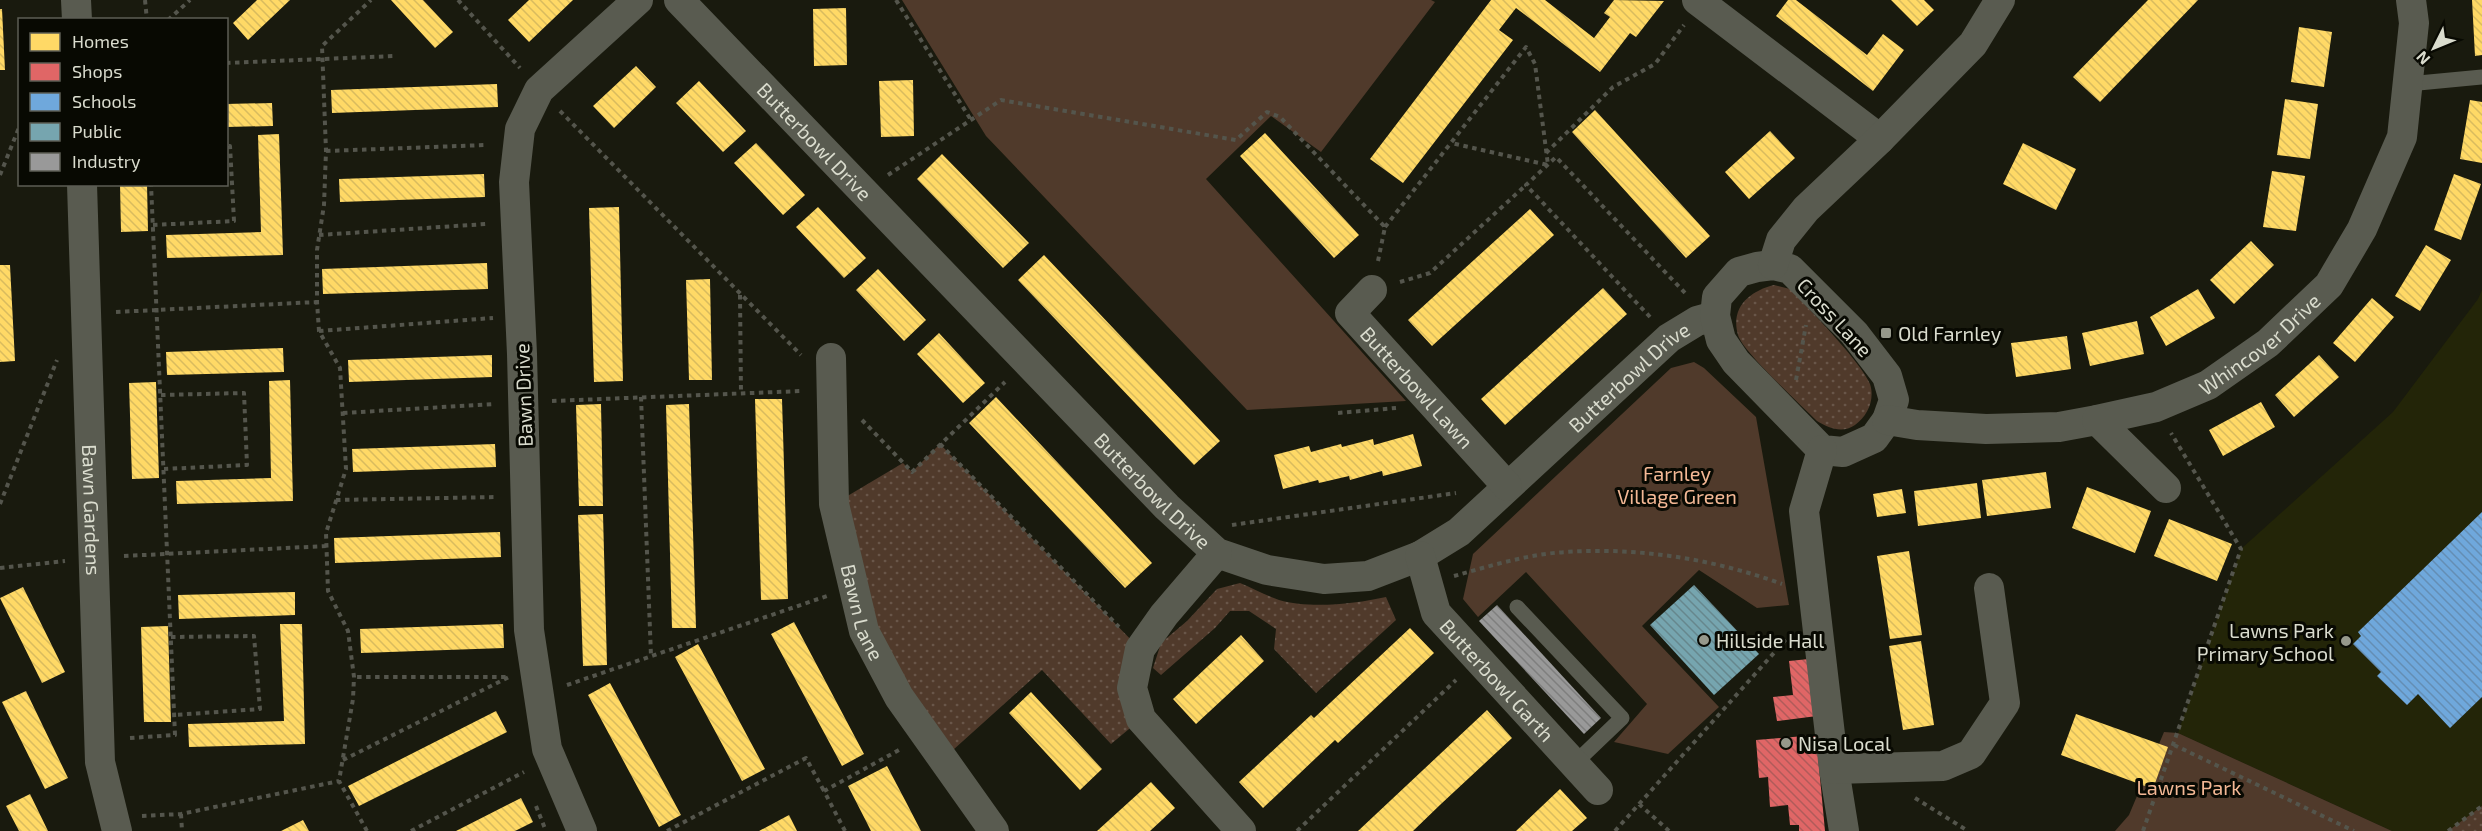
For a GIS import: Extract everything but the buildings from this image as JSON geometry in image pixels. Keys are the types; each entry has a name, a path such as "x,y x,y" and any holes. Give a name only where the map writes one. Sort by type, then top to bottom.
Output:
{"street":[{"path":"76,0 77,18"},
{"name":"Bawn Drive","path":"582,831 547,749 530,630 511,403 514,182 520,129 539,90 639,0"},
{"name":"Butterbowl Drive","path":"679,0 1167,507 1217,553 1267,570 1324,579 1424,570 1459,532 1507,486 1669,338 1711,316"},
{"path":"1887,420 1874,438 1844,452 1822,450 1736,362 1721,340 1711,316 1717,297 1739,272 1773,265 1781,240 1792,224 1973,44 2000,0"},
{"name":"Whincover Drive","path":"1887,420 1917,425 1986,429 2059,428 2156,407 2208,385 2268,343 2329,285 2362,229 2402,137 2414,23 2411,0"},
{"path":"1699,2 1880,139"},
{"name":"Bawn Gardens","path":"82,186 100,762 115,824"},
{"name":"Cross Lane","path":"1773,265 1790,269 1854,333 1887,376 1894,400 1887,420"},
{"name":"Butterbowl Lawn","path":"1372,290 1350,313 1507,486"},
{"name":"Bawn Lane","path":"831,358 834,504 864,631 899,697 994,831"},
{"path":"2097,420 2166,488"},
{"path":"1822,450 1804,511 1834,769 1844,831"},
{"path":"1217,553 1164,615 1140,650 1132,688 1141,719 1241,831"},
{"name":"Butterbowl Garth","path":"1424,570 1436,613 1598,790"},
{"path":"1834,769 1943,766 1971,754 2005,703 1989,588"}],"lane":[{"path":"2408,84 2482,78"},
{"path":"1517,607 1622,718 1574,764"}],"path":[{"path":"145,0 147,18"},
{"path":"170,18 189,0"},
{"path":"367,831 339,782 353,699 354,677 348,631 328,591 326,533 346,469 340,368 319,331 317,249 324,206 326,151 321,46 371,0"},
{"path":"458,0 539,90 912,472 1026,361"},
{"path":"896,0 971,120"},
{"path":"1546,153 1613,87 1655,64 1699,2"},
{"path":"1548,165 1535,64 1527,47 1385,226 1372,290 1430,273 1548,165 1556,156 1711,316"},
{"path":"228,63 394,57"},
{"path":"863,191 1001,100 1236,140 1267,112 1280,117 1385,226"},
{"path":"0,175 18,130"},
{"path":"1451,143 1548,165"},
{"path":"326,151 486,145"},
{"path":"153,225 234,220 230,146 228,146"},
{"path":"1526,185 1669,338"},
{"path":"99,740 175,735 151,186"},
{"path":"319,235 489,224"},
{"path":"1789,416 1812,291"},
{"path":"740,294 741,394"},
{"path":"86,314 317,302"},
{"path":"319,331 494,318"},
{"path":"0,504 59,353"},
{"path":"343,413 511,403 833,390"},
{"path":"161,395 244,393 245,405 247,465 164,469"},
{"path":"641,397 651,656"},
{"path":"1338,413 1433,405"},
{"path":"2143,831 2241,549 2156,407"},
{"path":"940,444 1140,650"},
{"path":"1193,531 1461,492"},
{"path":"336,500 501,497"},
{"path":"0,568 93,558 327,546"},
{"path":"1424,570 1503,563 1565,552 1631,552 1700,560 1754,574 1815,606 1615,831"},
{"path":"539,694 854,587"},
{"path":"171,637 254,636 260,709 174,715"},
{"path":"1297,831 1479,659"},
{"path":"343,760 509,677 354,677"},
{"path":"824,791 926,735"},
{"path":"2174,745 2354,831"},
{"path":"667,831 806,758 844,831"},
{"path":"411,831 528,770"},
{"path":"115,824 181,814 339,782"},
{"path":"1908,793 1968,831"},
{"path":"1639,804 1670,831"},
{"path":"2448,831 2482,806"},
{"path":"181,814 182,831"}],"shaded area":[{"name":"Lawns Park Primary School","path":"2482,290 2482,806 2448,831 2392,831 2178,733 2241,549 2393,412 2478,299"}],"green space":[{"path":"902,0 1431,0 1435,2 1321,152 1271,116 1206,179 1406,401 1247,410 986,136"},
{"path":"1774,285 1790,289 1834,336 1865,374 1870,384 1871,401 1864,417 1850,428 1840,430 1817,421 1742,343 1736,325 1740,308 1757,291"},
{"name":"Farnley Village Green","path":"1694,362 1704,368 1756,417 1789,605 1757,608 1699,570 1642,626 1719,707 1668,754 1614,742 1647,704 1526,572 1478,617 1463,599 1473,554 1671,368"},
{"path":"940,444 1140,649 1141,719 1111,744 1042,670 943,759 899,697 834,504 903,463 912,472"},
{"path":"1240,583 1291,603 1318,605 1360,602 1386,597 1396,620 1316,693 1274,649 1276,629 1249,611 1230,611 1215,628 1161,675 1153,668 1161,643 1187,621 1217,589"},
{"name":"Lawns Park","path":"2164,732 2178,733 2392,831 2115,831 2129,815"},
{"path":"2482,806 2482,831 2448,831"}],"place":[{"name":"Old Farnley","path":"1886,333"},
{"name":"Hillside Hall","path":"1704,640"},
{"name":"Lawns Park Primary School","path":"2346,641"},
{"name":"Nisa Local","path":"1786,743"}]}
